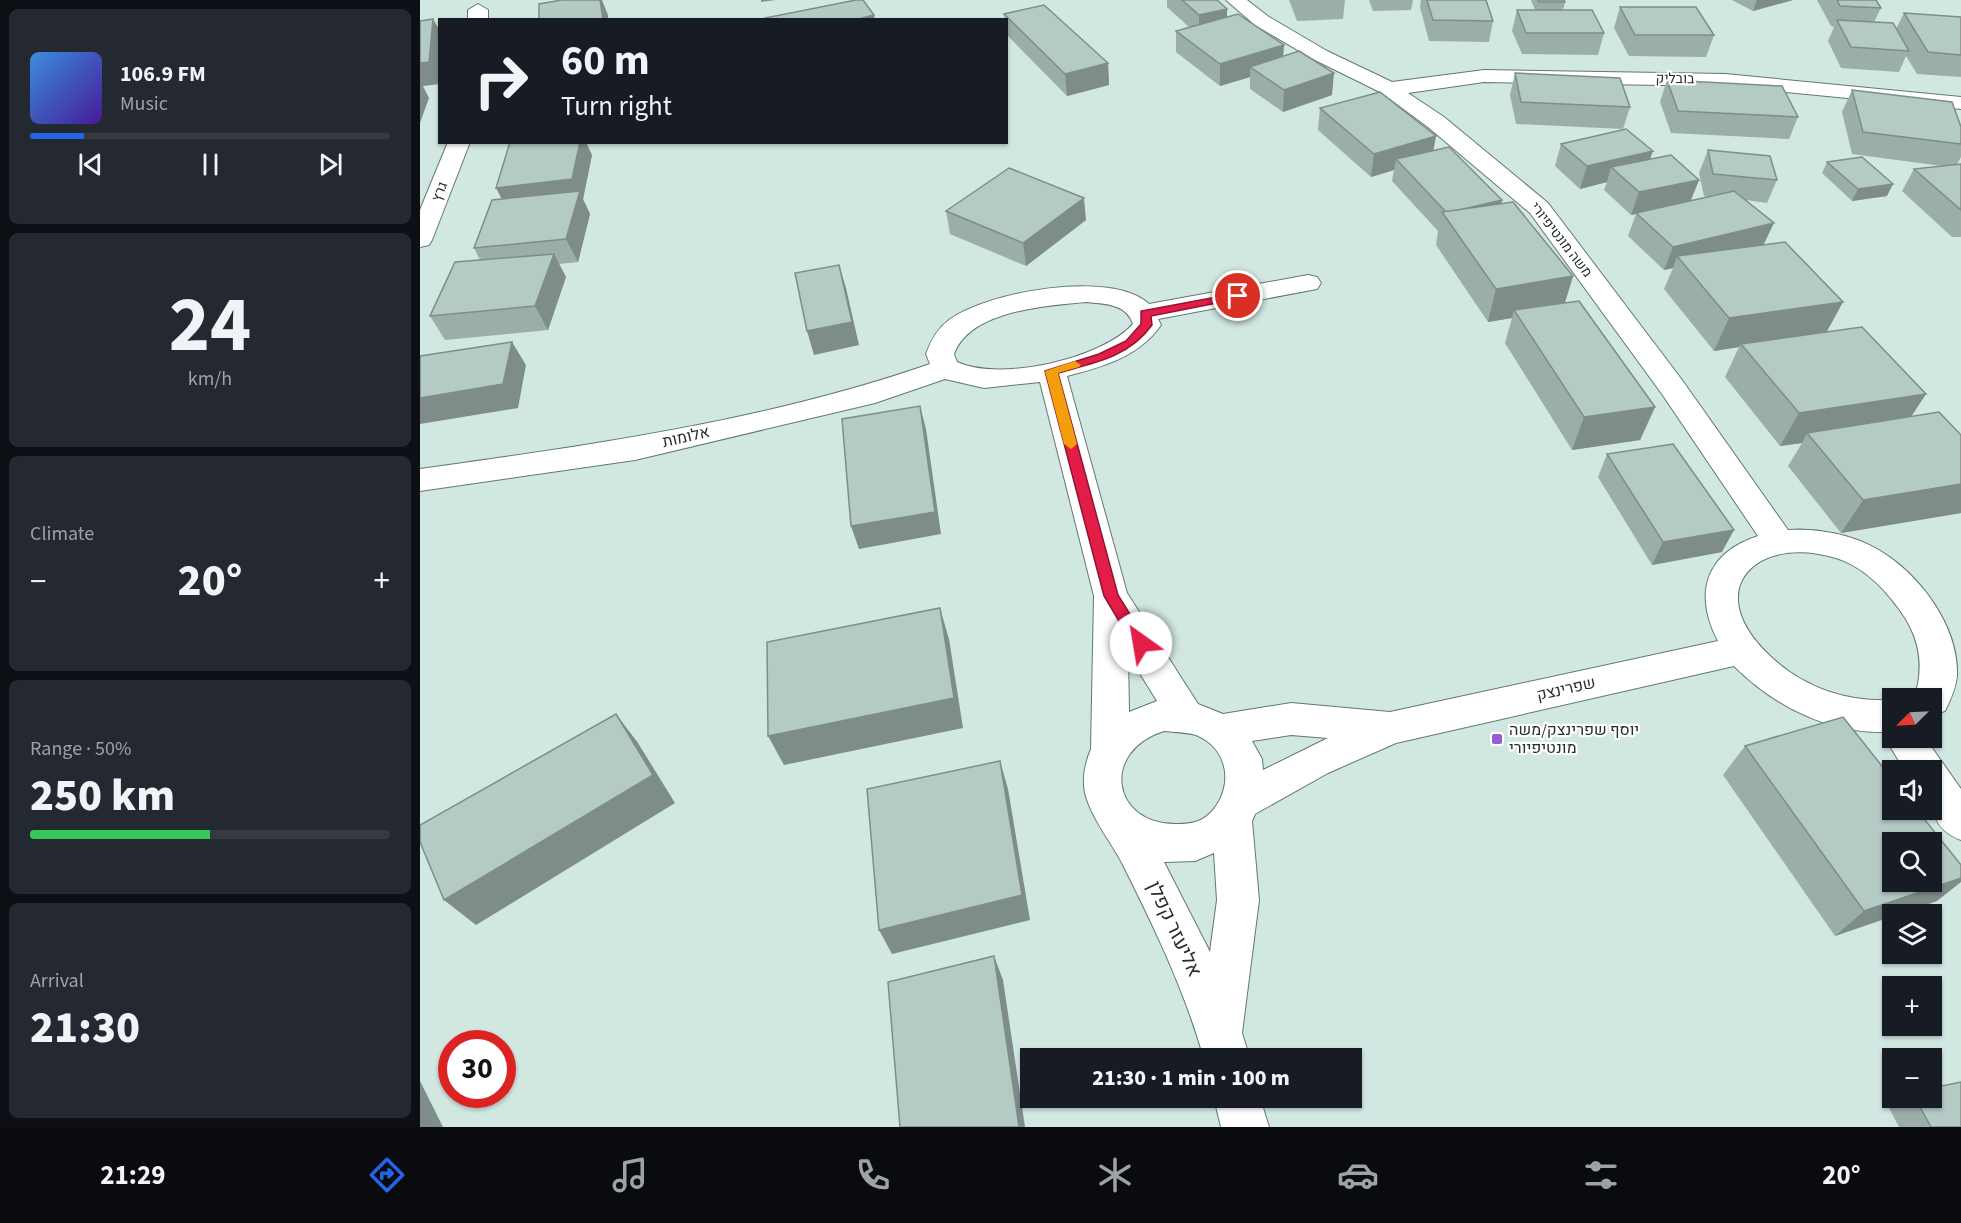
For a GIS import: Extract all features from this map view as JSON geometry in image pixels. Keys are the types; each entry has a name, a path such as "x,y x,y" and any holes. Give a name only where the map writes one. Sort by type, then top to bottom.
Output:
{"street":[{"name":"משה מונטיפיורי","path":"1235,0 1262,21 1301,44 1389,89 1436,122 1539,208 1672,387 1779,542"},
{"name":"בובליק","path":"1389,89 1485,76 1725,80 1961,103"},
{"name":"גרץ","path":"420,240 458,144"},
{"path":"1145,314 1308,283"},
{"path":"1086,294 1121,298 1136,305 1145,314 1147,325 1130,343 1103,357 1051,371 1006,377 969,378 946,368 940,354 947,338 967,321 1000,308 1057,296 1086,294"},
{"name":"אלומות","path":"420,480 635,449 875,393 946,368"},
{"path":"1051,371 1111,596 1110,749 1103,769 1102,790 1111,811 1125,828 1147,840 1172,844 1195,842 1215,833 1238,810 1247,781 1245,761 1235,744 1222,730 1204,720 1185,715 1164,715 1145,720 1125,732 1110,749"},
{"path":"1882,720 1850,714 1808,701 1770,678 1742,650 1724,620 1721,592 1730,568 1750,551 1779,542 1811,542 1845,549 1878,563 1943,605 1954,665 1945,690 1942,692"},
{"path":"1111,596 1185,715"},
{"name":"שפרינצק","path":"1238,810 1315,761 1391,728 1742,650"},
{"name":"שפרינצק","path":"1222,730 1291,719 1391,728"},
{"path":"1942,794 1961,822"},
{"name":"אליעזר קפלן","path":"1224,1045 1238,900 1238,810"},
{"name":"אליעזר קפלן","path":"1125,828 1168,911 1224,1045"},
{"path":"1240,1108 1245,1127"}],"building":[{"path":"562,0 600,0 603,18 539,18 539,4"},
{"path":"856,0 863,0 874,15 862,18 765,18"},
{"path":"1182,0 1217,0 1227,9 1199,15"},
{"path":"1427,0 1486,0 1493,21 1433,20"},
{"path":"1538,0 1564,0 1565,2 1539,2"},
{"path":"1837,0 1876,0 1881,8 1840,6"},
{"path":"1044,5 1108,63 1065,74 1004,14"},
{"path":"1620,7 1696,7 1714,35 1635,35"},
{"path":"1517,10 1592,10 1604,33 1526,33"},
{"path":"1904,13 1961,17 1961,55 1928,52"},
{"path":"1238,14 1284,45 1220,64 1176,31"},
{"path":"433,19 429,62 420,63 420,21"},
{"path":"1837,20 1893,23 1909,51 1851,47"},
{"path":"1299,51 1334,73 1284,90 1250,67"},
{"path":"1515,73 1620,78 1630,107 1521,102"},
{"path":"1667,80 1782,86 1798,117 1678,111"},
{"path":"1852,90 1952,102 1961,127 1961,144 1863,132"},
{"path":"1380,92 1436,136 1374,154 1320,108"},
{"path":"1626,129 1653,151 1587,166 1561,144"},
{"path":"509,144 580,144 572,179 496,188"},
{"path":"1449,147 1502,200 1446,212 1396,159"},
{"path":"1708,150 1770,156 1777,180 1713,174"},
{"path":"1671,155 1699,180 1639,192 1611,167"},
{"path":"1862,157 1893,184 1858,189 1827,162"},
{"path":"1961,164 1961,210 1914,169"},
{"path":"1009,168 1084,198 1023,243 946,211"},
{"path":"580,191 566,239 474,248 492,200"},
{"path":"1734,191 1774,223 1673,247 1636,213"},
{"path":"1513,202 1573,276 1496,289 1442,212"},
{"path":"1785,242 1843,302 1729,318 1677,256"},
{"path":"554,254 535,306 430,316 455,262"},
{"path":"839,265 852,322 807,331 795,273"},
{"path":"1579,301 1655,407 1584,417 1514,310"},
{"path":"1862,327 1926,394 1799,413 1741,344"},
{"path":"512,342 503,384 420,398 420,356"},
{"path":"920,406 935,512 851,526 842,419"},
{"path":"1939,412 1961,435 1961,484 1863,500 1807,433"},
{"path":"1673,444 1734,530 1663,542 1607,454"},
{"path":"940,608 954,698 768,736 767,642"},
{"path":"616,714 653,775 444,900 420,842 420,825"},
{"path":"1843,717 1882,766 1882,820 1925,820 1935,832 1882,832 1882,892 1920,892 1864,911 1745,746"},
{"path":"1000,761 1022,895 879,930 867,789"},
{"path":"1942,841 1961,865 1961,878 1942,884"},
{"path":"994,956 1019,1127 900,1127 888,982"},
{"path":"1961,1082 1961,1127 1931,1127 1921,1108 1942,1108 1942,1086"}],"slow traffic":[{"path":"1071,444 1051,371 1075,365"}],"place":[{"name":"יוסף שפרינצק/משה מונטיפיורי","path":"1497,739"}],"route":[{"path":"1141,643 1111,596 1051,371 1103,357 1130,343 1147,325 1145,314 1238,296"}]}
